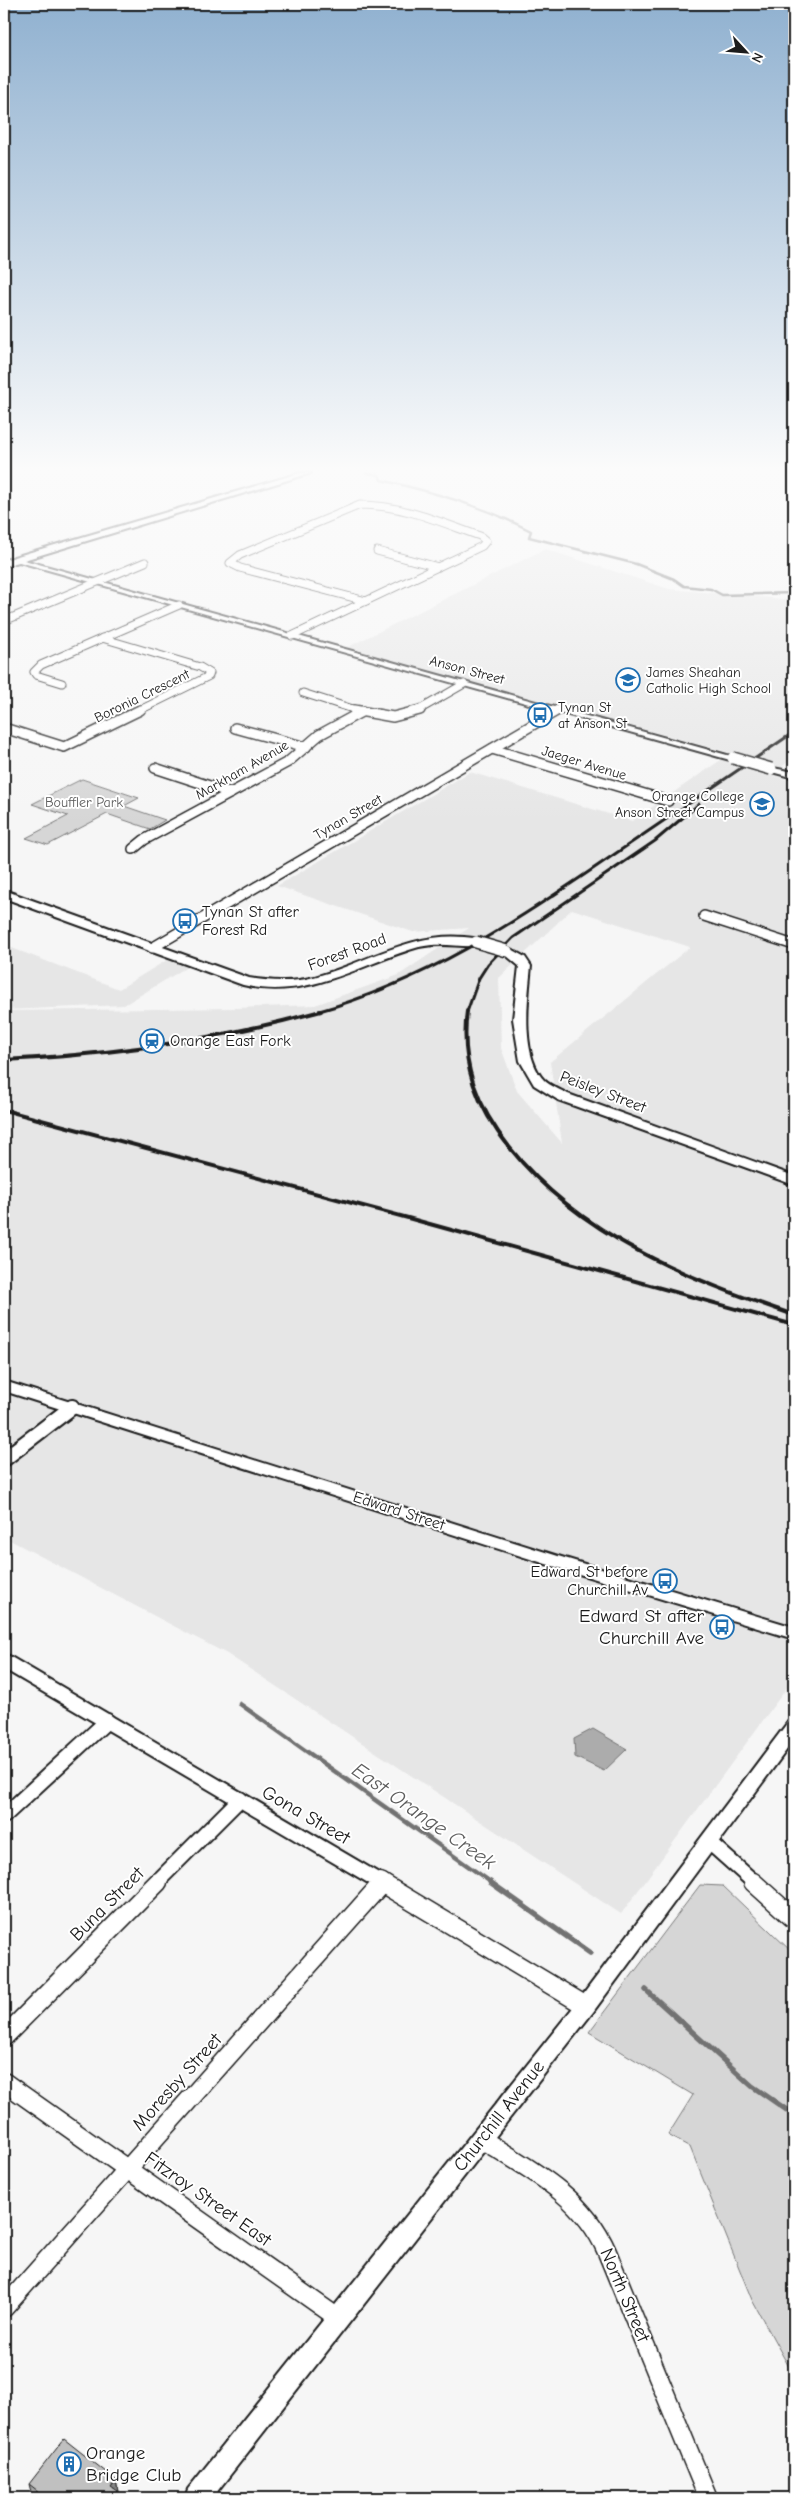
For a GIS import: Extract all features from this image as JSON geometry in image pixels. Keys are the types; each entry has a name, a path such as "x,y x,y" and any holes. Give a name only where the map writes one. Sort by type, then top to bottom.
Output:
{"main road":[{"name":"Forest Road","path":"4,894 247,982 286,987 320,981 427,941 454,938 476,942"},
{"name":"Peisley Street","path":"476,942 507,951 521,960 525,966 519,1019 520,1036 532,1072 543,1086 563,1097 794,1181"}],"street":[{"path":"4,621 79,590"},
{"name":"Anson Street","path":"125,590 794,775"},
{"path":"324,590 367,601"},
{"path":"292,636 390,590"},
{"path":"62,683 36,675 34,672 42,665 179,605"},
{"name":"Boronia Crescent","path":"4,728 64,748 209,676 210,673 200,667 102,638"},
{"path":"302,693 385,717 401,717 464,684"},
{"name":"Tynan Street","path":"152,948 558,710"},
{"name":"Markham Avenue","path":"133,849 144,840 288,762 319,735 363,711"},
{"path":"235,728 306,748"},
{"name":"Jaeger Avenue","path":"492,749 668,801"},
{"path":"155,768 231,793"},
{"path":"704,916 794,945"},
{"name":"Edward Street","path":"4,1386 542,1557 794,1633"},
{"path":"4,1459 72,1407"},
{"name":"Gona Street","path":"4,1661 382,1883 586,2006"},
{"path":"4,1816 107,1721"},
{"name":"Churchill Avenue","path":"197,2498 586,2006 794,1727"},
{"name":"Buna Street","path":"4,2038 240,1799"},
{"path":"709,1842 794,1919"},
{"name":"Moresby Street","path":"4,2308 382,1883"},
{"name":"Fitzroy Street East","path":"4,2082 129,2168 338,2318"},
{"name":"North Street","path":"481,2139 551,2184 572,2200 592,2222 609,2256 708,2498"}],"shaded area":[{"path":"463,590 678,590 794,600 794,758 770,775 794,781 794,1678 621,1914 227,1654 4,1537 4,1011 315,1005 399,975 469,928 413,932 277,886 470,772 632,821 731,753 346,648","holes":["572,909 690,947 550,1062 562,1143 517,1091 501,1048 499,978"]},
{"path":"4,945 119,989 167,960 187,967 124,1005 4,1010"},
{"path":"593,1729 627,1749 604,1771 575,1757 574,1739"}],"green space":[{"name":"Bouffler Park","path":"82,779 139,798 124,806 165,820 150,829 107,814 48,845 26,838 68,816 32,804"},
{"path":"700,1885 723,1886 794,1954 794,2376 752,2300 690,2147 668,2135 693,2095 589,2032"}],"building":[{"name":"Orange Bridge Club","path":"64,2439 116,2480 111,2487 117,2491 111,2498 32,2498 38,2491 29,2484"}],"waterway":[{"path":"712,590 722,595 794,593"},
{"name":"East Orange Creek","path":"240,1704 492,1883"},
{"name":"East Orange Creek","path":"490,1882 590,1953"},
{"name":"East Orange Creek","path":"646,1990 752,2086 794,2115"}],"railway":[{"path":"316,1012 395,984 432,967 505,927 794,732"},
{"path":"467,1012 479,978 488,964 513,938 655,841 699,804"},
{"path":"4,1060 124,1050 203,1038 321,1011"},
{"path":"467,1011 466,1049 469,1067 480,1101 498,1133 538,1179 570,1207 603,1230 639,1251 715,1286 794,1315"},
{"path":"4,1110 408,1218 794,1325"}],"place":[{"name":"James Sheahan Catholic High School","path":"628,680"},
{"name":"Tynan St at Anson St","path":"540,715"},
{"name":"Orange College Anson Street Campus","path":"762,804"},
{"name":"Tynan St after Forest Rd","path":"185,921"},
{"name":"Orange East Fork","path":"152,1041"},
{"name":"Edward St before Churchill Av","path":"665,1581"},
{"name":"Edward St after Churchill Ave","path":"722,1627"},
{"name":"Orange Bridge Club","path":"69,2464"}]}
